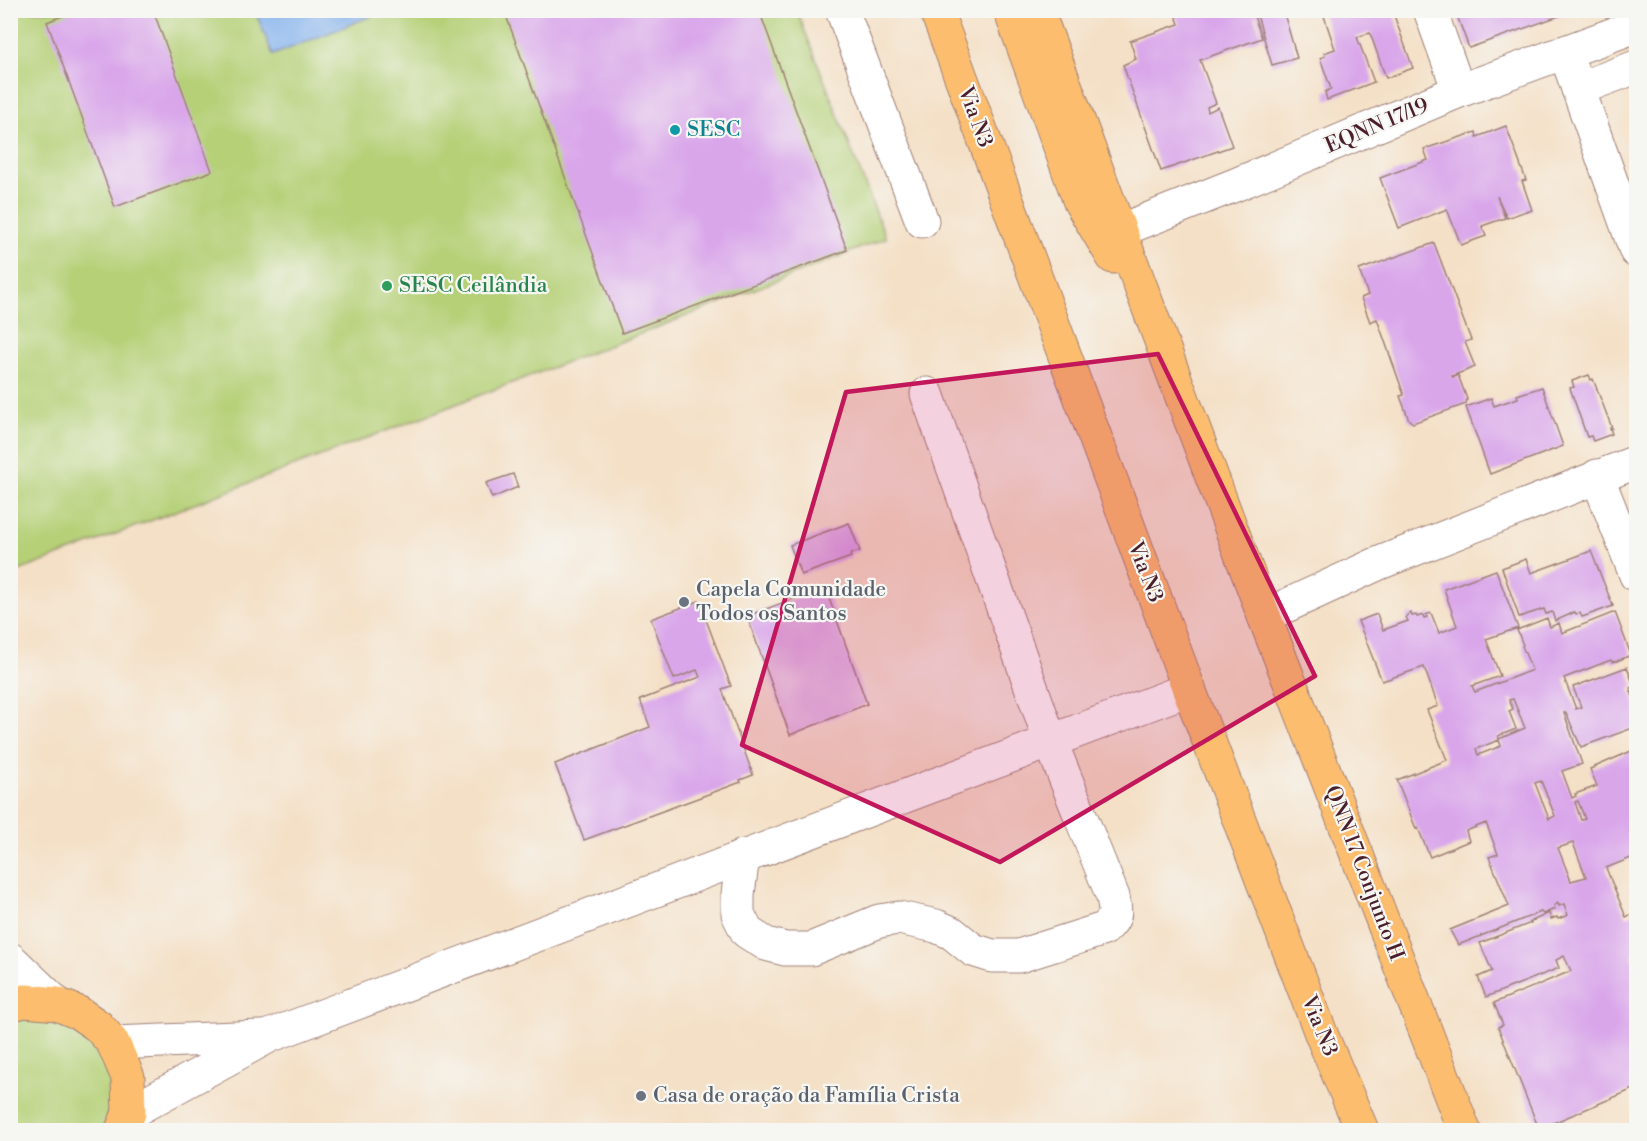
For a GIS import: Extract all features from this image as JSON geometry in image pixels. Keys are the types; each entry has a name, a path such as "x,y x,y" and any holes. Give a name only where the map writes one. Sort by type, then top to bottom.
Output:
{"main road":[{"name":"Via N3","path":"936,10 1189,689 1322,1036 1362,1131"},
{"path":"1010,10 1080,202 1155,328"},
{"path":"1037,10 1264,616"},
{"name":"QNN 17 Conjunto H","path":"1264,616 1464,1131"},
{"path":"10,1004 25,1001 57,1004 79,1012 98,1026 113,1043 128,1077 125,1122"},
{"path":"1322,1036 1373,1131"}],"street":[{"path":"842,10 922,221"},
{"path":"1430,10 1459,91"},
{"name":"EQNN 17/19","path":"1119,231 1459,91 1636,26"},
{"path":"1565,52 1636,251"},
{"path":"1578,89 1636,67"},
{"path":"743,856 738,915 747,932 766,944 785,949 811,949 879,921 899,918 936,926 952,933 973,950 992,956 1019,956 1104,929 1112,923 1116,912 1113,897 1050,740 927,394"},
{"path":"1264,616 1377,564 1636,462"},
{"path":"1597,476 1636,575"},
{"path":"125,1122 269,1036 1189,689"},
{"path":"10,959 57,1004"},
{"path":"113,1043 269,1036"}],"highlighted area":[{"path":"1158,354 1315,676 1000,862 742,745 846,392"}],"green space":[{"name":"SESC Ceilândia","path":"11,11 797,11 886,238 11,574"},
{"path":"37,1018 57,1022 76,1031 98,1054 109,1082 110,1098 108,1114 102,1130 11,1130 11,1023"}],"water":[{"path":"255,11 384,11 273,55"}],"building":[{"path":"77,10 153,10 212,171 115,207 47,22"},
{"name":"SESC","path":"504,10 759,10 847,250 622,333"},
{"path":"1174,10 1283,10 1297,58 1272,65 1257,15 1254,16 1262,38 1200,60 1216,103 1207,107 1208,112 1218,107 1232,146 1161,171 1123,65 1136,59 1130,41 1179,24"},
{"path":"1322,10 1392,10 1413,68 1386,78 1370,33 1357,37 1374,82 1327,100 1325,92 1331,89 1320,58 1325,56 1324,53 1335,49"},
{"path":"1455,10 1573,10 1573,11 1469,48"},
{"path":"1506,126 1526,180 1522,181 1532,210 1507,218 1497,196 1505,218 1482,226 1486,236 1461,245 1447,209 1399,228 1380,178 1428,160 1424,149 1476,132 1477,137"},
{"path":"1434,243 1471,340 1465,342 1475,367 1452,376 1458,375 1467,399 1466,404 1413,423 1409,420 1400,396 1404,395 1377,319 1370,322 1361,298 1368,295 1359,270"},
{"path":"1589,375 1591,380 1593,379 1612,428 1610,428 1612,434 1593,441 1591,436 1587,437 1570,388 1574,387 1572,381"},
{"path":"1542,387 1563,446 1490,474 1466,407 1491,398 1494,406"},
{"path":"513,474 518,487 492,498 486,483"},
{"path":"849,523 860,551 850,554 851,557 801,575 790,545"},
{"path":"1591,551 1613,606 1582,617 1580,613 1575,612 1555,621 1552,612 1546,614 1544,609 1519,617 1502,568 1526,559 1531,573"},
{"path":"1496,570 1518,628 1486,639 1500,676 1472,686 1475,692 1532,670 1517,630 1547,618 1550,627 1559,623 1562,633 1615,612 1631,655 1564,678 1576,709 1581,707 1573,687 1627,667 1634,686 1630,688 1636,705 1636,725 1581,747 1564,713 1582,764 1562,771 1572,798 1576,796 1575,794 1597,786 1590,769 1636,749 1636,856 1606,868 1626,917 1636,912 1636,957 1635,953 1632,954 1636,964 1636,1088 1539,1129 1498,1027 1503,1025 1494,1003 1571,971 1564,956 1556,960 1559,968 1486,997 1478,977 1492,971 1480,943 1531,923 1549,913 1551,919 1568,915 1564,904 1559,906 1558,903 1554,906 1555,909 1543,914 1541,912 1458,945 1450,930 1509,906 1489,857 1498,854 1486,823 1466,831 1469,841 1430,857 1418,828 1416,829 1397,780 1447,760 1427,710 1438,706 1424,667 1382,681 1358,621 1377,614 1383,630 1408,621 1406,617 1411,613 1412,616 1417,617 1423,615 1424,618 1431,613 1439,633 1457,626 1444,589","holes":["1513,699 1525,728 1499,739 1498,736 1516,729 1509,711 1513,709 1509,700","1499,740 1501,746 1478,755 1476,749","1541,781 1555,816 1549,819 1535,783","1578,801 1585,819 1581,820 1575,802","1573,843 1586,877 1571,881 1558,848"]},
{"path":"825,587 867,704 790,735 747,616"},
{"path":"699,601 731,686 722,689 753,775 740,780 741,782 584,840 555,764 650,727 640,700 700,677 697,670 674,679 651,619"}],"place":[{"name":"SESC","path":"675,130"},
{"name":"SESC Ceilândia","path":"387,286"},
{"name":"Capela Comunidade Todos os Santos","path":"684,602"},
{"name":"Casa de oração da Família Crista","path":"641,1096"}]}
